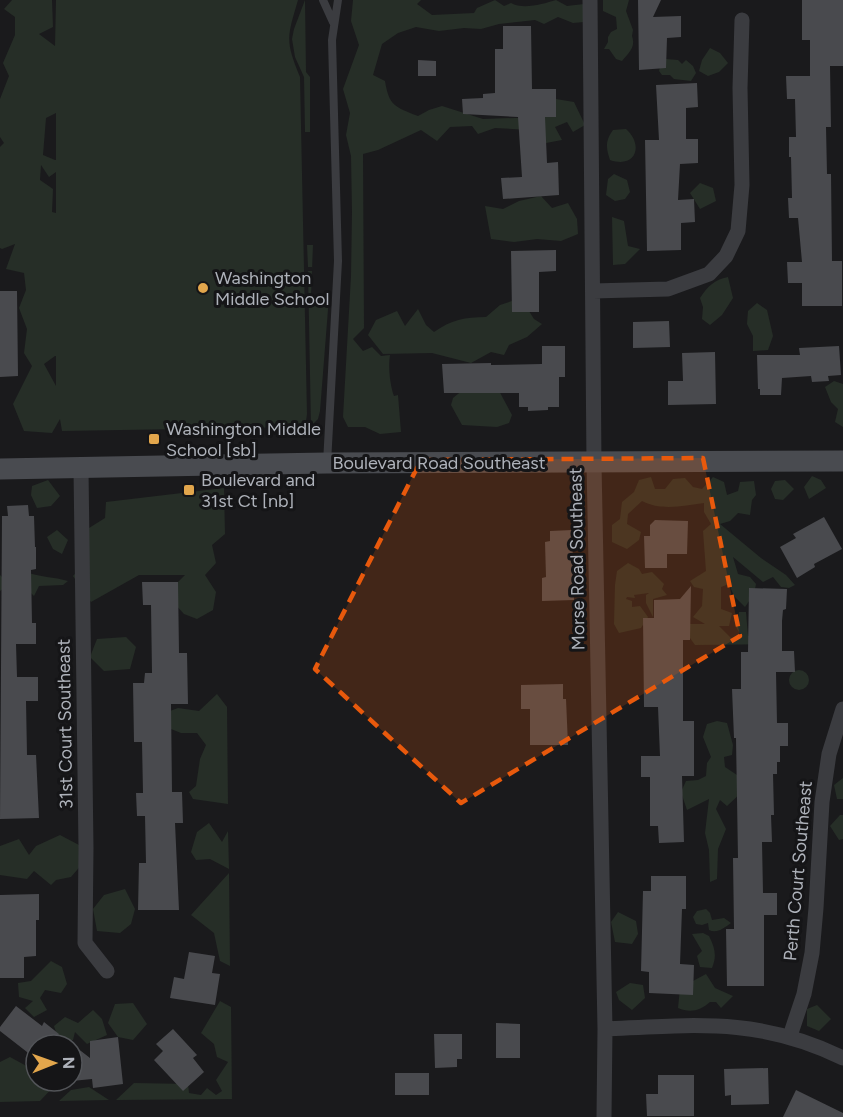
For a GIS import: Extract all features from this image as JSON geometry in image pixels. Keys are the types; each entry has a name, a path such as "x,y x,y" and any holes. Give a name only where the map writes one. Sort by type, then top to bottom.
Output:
{"street":[{"name":"Morse Road Southeast","path":"590,0 594,463 605,1029 604,1117"},
{"path":"593,291 668,289 708,274 726,256 738,231 742,185 740,88 742,20"},
{"name":"Boulevard Road Southeast","path":"0,469 327,463 843,461"},
{"name":"31st Court Southeast","path":"81,469 86,848 85,943 107,971"},
{"name":"Perth Court Southeast","path":"790,1036 804,994 812,953 822,802 829,754 843,709"},
{"path":"605,1029 710,1025 750,1028 790,1036 843,1058"}],"lane":[{"path":"323,0 333,22"},
{"path":"327,463 338,261 332,40 338,0"}],"highlighted area":[{"path":"703,458 740,636 461,803 315,669 421,460"}],"shaded area":[{"name":"Washington Middle School","path":"12,0 52,0 53,27 39,34 55,46 56,0 298,0 289,39 300,77 307,414 306,421 300,427 62,431 60,419 52,433 24,431 13,404 32,366 24,353 27,329 19,308 26,290 24,273 6,269 15,244 0,248 0,147 4,143 0,137 0,99 9,76 3,63 15,35 15,17 4,9","holes":["56,113 56,160 55,160 43,155 46,118","41,165 49,177 56,172 56,213 52,212 53,189 40,180","56,356 56,386 44,364"]},
{"path":"305,0 306,72 310,77 310,132 305,132 304,77 295,57 292,39"},
{"path":"353,0 421,0 417,4 432,15 474,13 477,8 495,0 504,6 511,3 533,6 556,0 567,6 584,4 584,22 573,23 558,17 544,24 535,20 499,24 481,29 464,28 439,31 416,27 398,33 382,44 373,75 385,81 391,101 410,113 418,116 442,106 483,119 544,117 556,99 574,102 585,125 573,132 567,122 555,127 562,140 546,143 530,130 495,128 478,134 472,126 450,127 437,141 421,130 378,150 363,154 364,328 353,339 363,351 372,347 381,356 390,355 390,381 394,396 398,395 401,432 380,434 365,427 348,427 343,417 351,276 352,212 351,156 346,135 350,113 343,89 359,45 351,21"},
{"path":"603,0 629,0 626,11 633,30 633,43 631,50 622,61 616,59 609,49 604,49 611,32 617,29 616,17 603,11"},
{"path":"710,48 720,53 728,63 719,72 708,76 699,71 702,60"},
{"path":"666,59 678,60 682,64 686,60 693,66 696,73 691,81 662,75 659,71 661,63"},
{"path":"626,129 635,142 634,154 626,161 610,160 607,145 610,134 613,130"},
{"path":"614,174 627,180 630,192 625,199 615,201 606,195 608,179"},
{"path":"700,183 713,188 716,201 700,209 690,193"},
{"path":"541,196 552,208 568,203 577,219 578,234 561,241 537,239 514,242 491,239 485,206 503,209 519,201"},
{"path":"612,217 624,221 628,246 640,249 625,264 613,265"},
{"path":"307,245 313,245 312,270 312,267 308,267"},
{"path":"308,271 312,271 311,296 329,297 320,411 318,419 311,426"},
{"path":"728,277 733,298 722,315 710,325 702,319 703,307 700,298 712,284"},
{"path":"512,301 527,308 534,319 542,324 527,337 509,345 504,355 491,352 471,363 432,353 383,354 368,335 376,320 397,311 405,326 418,309 426,325 434,332 458,320 486,317 500,305"},
{"path":"757,303 767,310 773,336 768,350 753,351 753,336 747,324 748,311"},
{"path":"834,381 843,384 843,427 835,422 838,409 831,402 825,387"},
{"path":"469,385 497,387 512,415 509,423 497,427 462,425 451,405 453,398"},
{"path":"812,476 821,480 826,488 809,499 804,487"},
{"path":"651,477 655,489 665,489 673,479 685,478 693,487 702,489 713,477 724,482 727,495 738,491 740,482 754,481 756,495 752,500 750,515 738,513 730,521 720,524 761,558 786,575 795,585 789,588 781,587 773,577 763,582 733,557 738,574 750,577 756,584 754,594 745,607 734,596 729,584 721,587 721,609 732,613 729,626 719,626 731,638 742,637 736,627 739,612 746,612 748,636 778,637 778,644 695,645 690,638 690,624 705,624 693,617 702,606 703,589 694,587 690,581 706,571 703,531 711,524 704,512 704,503 664,507 642,501 628,514 627,524 641,532 639,540 627,549 612,542 612,525 620,519 622,502 634,492 639,480"},
{"path":"48,480 60,496 51,506 37,508 31,495 32,486"},
{"path":"785,480 794,489 783,500 775,499 771,489 775,481"},
{"path":"224,488 225,534 212,545 216,563 205,575 216,592 213,610 197,619 184,614 174,603 174,586 185,575 139,575 91,602 73,576 88,559 89,528 105,518 106,502"},
{"path":"57,530 68,540 62,554 53,549 47,537"},
{"path":"628,563 639,569 642,574 652,572 664,584 662,589 667,595 653,599 653,617 646,603 646,595 649,593 634,595 635,598 627,597 626,599 632,601 632,607 640,606 648,617 641,628 619,633 614,624 615,585 617,571"},
{"path":"26,572 68,581 63,585 39,586 34,596 22,584 9,584 0,591 0,575 4,579"},
{"path":"126,637 136,647 130,669 104,671 90,657 97,639"},
{"path":"799,670 806,673 809,680 806,687 799,690 792,687 789,680 792,673"},
{"path":"217,694 227,707 228,804 193,799 189,792 196,786 200,759 206,745 197,733 181,733 166,727 162,714 178,708 199,711"},
{"path":"717,721 727,723 733,745 732,755 724,757 725,767 743,779 742,792 727,806 720,800 716,809 726,829 718,849 717,879 710,882 709,850 705,833 709,799 687,810 681,792 686,781 698,780 706,776 707,763 711,757 703,737 707,724"},
{"path":"843,778 843,799 837,799 834,785"},
{"path":"840,815 843,815 843,839 839,840 830,826"},
{"path":"209,823 222,842 228,831 229,869 210,859 196,860 191,852 197,832"},
{"path":"60,835 79,845 83,863 71,877 56,880 51,885 34,871 27,879 0,875 0,846 19,839 29,855 36,846"},
{"path":"229,873 230,966 220,961 214,933 191,915"},
{"path":"125,889 135,909 131,924 120,933 97,931 93,909 104,895"},
{"path":"706,909 712,920 724,918 731,923 715,931 709,930 708,923 696,924 693,917 697,911"},
{"path":"618,912 636,921 638,934 632,944 615,942 611,922"},
{"path":"703,933 709,936 714,948 712,968 700,967 697,956 702,951 692,934"},
{"path":"51,961 62,967 67,984 61,993 45,990 40,998 47,1010 34,1017 25,1008 33,1001 19,997 18,983 31,981"},
{"path":"706,974 715,988 733,996 721,1008 716,1002 710,1002 695,1010 678,1008 680,988"},
{"path":"630,983 643,985 645,998 632,1010 619,1000 616,992"},
{"path":"220,1001 231,1007 232,1099 116,1100 134,1083 188,1084 189,1093 201,1095 207,1088 216,1095 222,1091 216,1080 228,1062 217,1057 214,1044 201,1033"},
{"path":"133,1003 147,1024 133,1040 118,1037 108,1023 115,1004"},
{"path":"817,1005 831,1019 819,1031 807,1026 807,1009"},
{"path":"93,1010 102,1019 107,1035 87,1044 84,1041 84,1033 56,1033 54,1026 65,1017 78,1023"},
{"path":"10,1057 24,1065 24,1093 48,1093 40,1101 0,1102 0,1062"},
{"path":"89,1087 109,1100 59,1101 68,1093 84,1093 84,1088"}],"building":[{"path":"638,0 661,0 653,17 681,16 681,37 667,38 666,68 639,70"},
{"path":"802,0 843,0 843,66 830,66 831,127 826,127 827,174 831,174 832,261 842,261 842,306 802,306 802,283 788,283 787,262 802,262 798,218 789,218 788,198 792,198 789,137 796,137 795,99 787,99 786,76 810,76 810,40 802,40"},
{"path":"503,26 531,26 532,89 556,89 556,117 545,117 547,163 558,162 559,195 503,199 501,178 522,177 518,117 463,114 462,99 483,98 483,94 495,93 495,49 503,49"},
{"path":"418,60 436,61 436,76 418,76"},
{"path":"697,83 698,107 686,108 686,139 698,139 698,163 680,164 678,200 694,199 695,222 681,223 681,250 647,251 645,140 659,140 656,85"},
{"path":"556,250 556,271 539,272 539,312 512,312 511,251"},
{"path":"0,291 17,291 18,376 0,377"},
{"path":"669,321 670,347 633,348 633,322"},
{"path":"542,346 565,346 565,377 559,377 559,407 528,411 528,407 519,407 519,393 444,393 442,364 542,364"},
{"path":"839,346 841,375 828,376 829,381 812,382 811,376 782,378 781,395 760,395 757,355 800,355 799,348"},
{"path":"715,352 716,404 668,405 668,381 683,381 682,353"},
{"path":"28,505 29,516 34,516 36,547 36,569 31,570 32,623 36,623 36,644 16,644 17,677 38,677 38,701 26,701 27,755 36,755 39,818 0,819 2,516 8,516 7,506"},
{"path":"824,517 842,549 814,564 815,567 797,578 780,547 796,538 793,534"},
{"path":"655,520 688,521 687,554 667,554 667,568 645,568 644,536 650,536 650,525"},
{"path":"572,530 574,600 542,601 542,578 546,577 545,542 550,541 550,531"},
{"path":"142,582 178,582 179,653 187,653 188,704 171,704 172,792 182,792 183,823 175,823 179,910 138,910 139,863 146,863 145,816 137,816 136,793 143,793 142,742 134,742 133,683 144,683 145,673 152,673 151,605 143,605"},
{"path":"691,586 690,640 683,640 683,721 694,721 694,776 682,776 684,842 659,843 658,826 650,826 650,777 641,777 641,756 660,756 658,707 644,707 643,618 654,618 654,600 680,599"},
{"path":"749,588 787,589 786,609 783,610 782,621 782,651 794,651 795,672 776,672 777,723 788,723 788,746 780,746 777,774 773,774 772,842 762,842 763,893 777,893 777,915 764,915 764,986 727,986 726,929 734,929 733,858 738,858 736,738 734,738 732,689 741,689 741,652 748,652"},
{"path":"563,684 568,745 530,745 530,709 521,709 521,685"},
{"path":"651,876 686,876 686,909 682,909 680,964 694,965 693,995 649,993 649,972 641,971 643,891 651,891"},
{"path":"39,894 36,956 24,957 24,978 0,978 0,895"},
{"path":"189,952 215,956 212,973 220,974 215,1005 170,998 174,977 184,979"},
{"path":"16,1006 42,1026 44,1022 58,1033 24,1033 24,1050 0,1031 0,1027"},
{"path":"496,1023 520,1024 520,1058 496,1058"},
{"path":"173,1029 197,1055 193,1058 204,1072 183,1091 154,1060 163,1051 156,1044"},
{"path":"434,1034 462,1034 462,1059 457,1059 457,1067 435,1068"},
{"path":"118,1037 123,1084 93,1088 92,1079 84,1080 84,1053 90,1058 90,1041"},
{"path":"768,1068 769,1104 731,1105 731,1095 725,1096 724,1069"},
{"path":"395,1073 429,1073 429,1095 395,1095"},
{"path":"658,1075 694,1075 694,1116 647,1116 646,1094 658,1094"},
{"path":"796,1090 843,1113 843,1117 783,1117"}],"place":[{"name":"Washington Middle School","path":"203,288"},
{"name":"Washington Middle School [sb]","path":"154,439"},
{"name":"Boulevard and 31st Ct [nb]","path":"189,490"}]}
